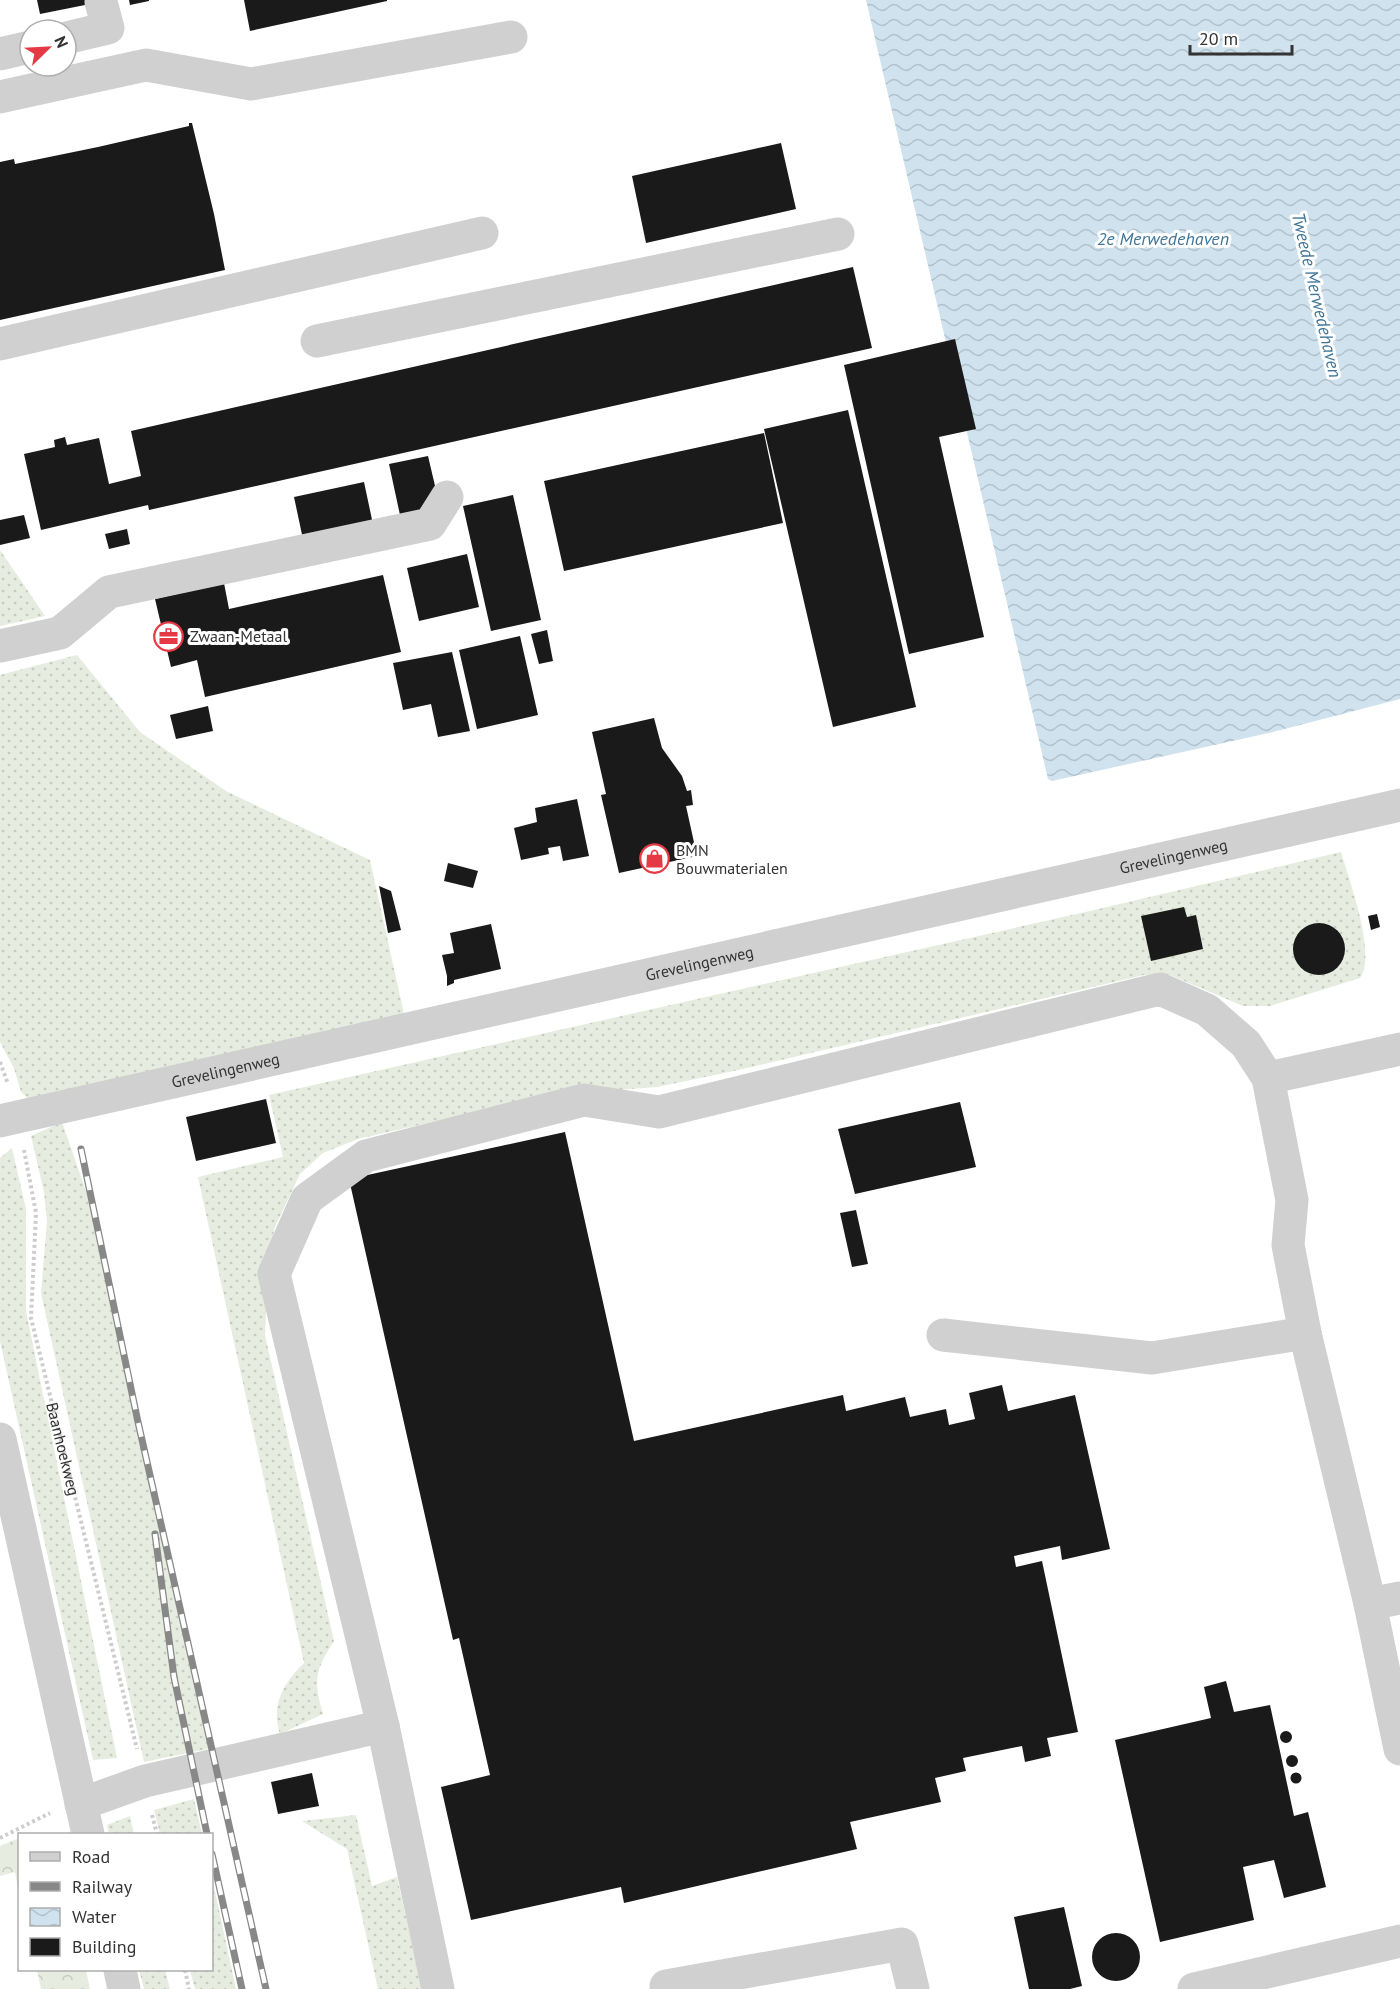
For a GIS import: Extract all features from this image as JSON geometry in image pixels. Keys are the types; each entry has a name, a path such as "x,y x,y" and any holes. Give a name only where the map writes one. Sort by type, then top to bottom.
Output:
{"street":[{"path":"78,35 108,28 101,2"},
{"path":"0,97 146,65 251,84 511,37"},
{"path":"0,54 18,50"},
{"path":"0,344 482,233"},
{"path":"317,341 838,234"},
{"path":"0,646 60,633 109,592 430,524 447,497"},
{"name":"Grevelingenweg","path":"9,1119 1400,805"},
{"path":"438,1989 382,1726 274,1275 307,1199 366,1156 584,1100 659,1112 1160,989 1207,1010 1246,1044 1268,1078 1292,1200 1288,1245 1305,1332 1385,1601 1400,1749"},
{"path":"1268,1078 1400,1049"},
{"path":"943,1335 1152,1358 1305,1332"},
{"path":"0,1439 85,1819 145,1781 382,1726"},
{"path":"1194,1989 1400,1941"},
{"path":"666,1989 666,1986 902,1944 913,1989"},
{"path":"120,1971 124,1989"}],"path":[{"name":"Baanhoekweg","path":"0,1062 9,1119 36,1213 31,1318 156,1833"},
{"path":"0,1838 46,1814 85,1819"},
{"path":"185,1971 189,1989"}],"green space":[{"path":"0,550 45,616 0,626"},
{"path":"77,655 140,732 226,791 370,860 404,1014 29,1099 21,1092 14,1068 0,1042 0,675"},
{"path":"1341,852 1364,935 1364,967 1360,978 1270,1006 1243,1006 1170,975 1144,975 657,1087 551,1095 358,1139 323,1153 300,1174 274,1229 268,1271 265,1335 334,1641 323,1660 318,1676 318,1693 323,1714 280,1734 277,1713 281,1695 290,1679 304,1663 198,1177 283,1157 269,1095 1090,911"},
{"path":"62,1122 89,1200 212,1748 144,1762 41,1293 47,1221 44,1192 31,1136"},
{"path":"12,1148 26,1209 26,1311 117,1758 93,1760 0,1341 0,1158"},
{"path":"194,1799 202,1833 160,1833 154,1810"},
{"path":"356,1815 372,1886 397,1877 422,1989 378,1989 347,1849 302,1821"},
{"path":"130,1816 134,1833 109,1833 107,1825"},
{"path":"18,1838 18,1888 15,1872 0,1876 0,1846"},
{"path":"213,1883 236,1989 195,1989 190,1971 213,1971"},
{"path":"37,1971 86,1971 90,1989 41,1989"},
{"path":"139,1971 165,1971 170,1989 144,1989"}],"water":[{"name":"2e Merwedehaven","path":"866,0 1400,0 1400,699 1273,732 1052,781 1048,779"}],"building":[{"path":"37,0 105,0 105,1 40,14"},
{"path":"129,0 149,0 149,1 130,5"},
{"path":"244,0 387,0 387,1 250,31"},
{"path":"189,123 192,123 225,270 0,320 0,162 14,159 15,164 98,147 189,126"},
{"path":"781,143 796,209 646,243 632,176"},
{"path":"853,267 872,348 149,510 148,505 41,530 24,454 55,447 54,440 65,437 67,445 99,438 109,484 141,476 131,431"},
{"path":"955,339 976,429 939,437 984,637 909,654 844,365"},
{"path":"848,410 916,707 833,727 764,429"},
{"path":"764,433 783,523 564,571 544,481"},
{"path":"428,456 440,507 400,515 389,464"},
{"path":"364,482 374,529 304,544 294,497"},
{"path":"513,495 541,620 491,631 463,506"},
{"path":"24,515 30,538 0,545 0,520"},
{"path":"127,529 130,544 109,549 105,534"},
{"path":"467,554 479,607 419,621 407,568"},
{"path":"383,575 401,652 205,697 197,660 171,667 155,599 224,583 229,609"},
{"path":"547,630 553,661 539,664 531,634"},
{"path":"520,636 538,715 477,729 459,650"},
{"path":"452,652 470,731 438,737 431,704 403,710 393,663"},
{"path":"208,706 213,731 176,739 170,715"},
{"path":"654,718 662,748 682,776 687,791 691,790 693,805 686,806 697,856 619,873 601,795 606,794 592,732"},
{"path":"577,799 589,856 563,861 560,846 548,848 549,854 521,860 514,828 537,822 535,808"},
{"path":"448,863 478,871 473,888 444,881"},
{"path":"379,886 391,891 401,930 388,933"},
{"path":"1184,907 1187,917 1196,915 1203,949 1151,961 1141,916"},
{"path":"1377,914 1380,927 1371,930 1368,916"},
{"path":"1314,923 1324,923 1338,930 1345,949 1338,968 1324,975 1314,975 1304,971 1297,964 1293,954 1293,944 1297,934 1304,927"},
{"path":"491,924 501,969 454,980 454,983 447,986 442,955 454,953 450,933"},
{"path":"266,1099 276,1143 196,1161 186,1117"},
{"path":"960,1102 976,1167 855,1194 838,1129"},
{"path":"565,1132 634,1441 843,1395 846,1411 905,1397 910,1417 946,1409 949,1425 975,1419 969,1393 1002,1385 1008,1411 1075,1395 1110,1549 1062,1560 1060,1546 1014,1556 1016,1567 1042,1561 1078,1732 1047,1738 1051,1756 1025,1762 1022,1746 963,1758 966,1771 935,1778 941,1802 850,1822 857,1849 624,1903 621,1887 471,1920 441,1787 490,1775 459,1638 453,1640 349,1179"},
{"path":"856,1210 868,1264 852,1267 840,1213"},
{"path":"1226,1681 1234,1712 1270,1705 1294,1816 1308,1812 1326,1887 1284,1898 1274,1860 1243,1867 1254,1920 1160,1942 1115,1740 1211,1718 1204,1687"},
{"path":"1286,1731 1292,1737 1286,1743 1280,1737"},
{"path":"1292,1755 1298,1761 1292,1767 1286,1761"},
{"path":"1296,1772 1302,1778 1296,1784 1290,1778"},
{"path":"312,1773 319,1806 278,1814 271,1782"},
{"path":"1064,1907 1082,1986 1070,1989 1029,1989 1014,1917"},
{"path":"1116,1933 1133,1940 1140,1957 1133,1974 1116,1981 1099,1974 1092,1957 1099,1940"}],"railway":[{"path":"81,1149 138,1422 266,1989"},
{"path":"155,1534 174,1677 207,1833"},
{"path":"213,1858 242,1989"}],"place":[{"name":"Zwaan-Metaal","path":"169,636"},
{"name":"BMN Bouwmaterialen","path":"655,859"}],"water label":[{"name":"Tweede Merwedehaven","path":"1317,295"}]}
